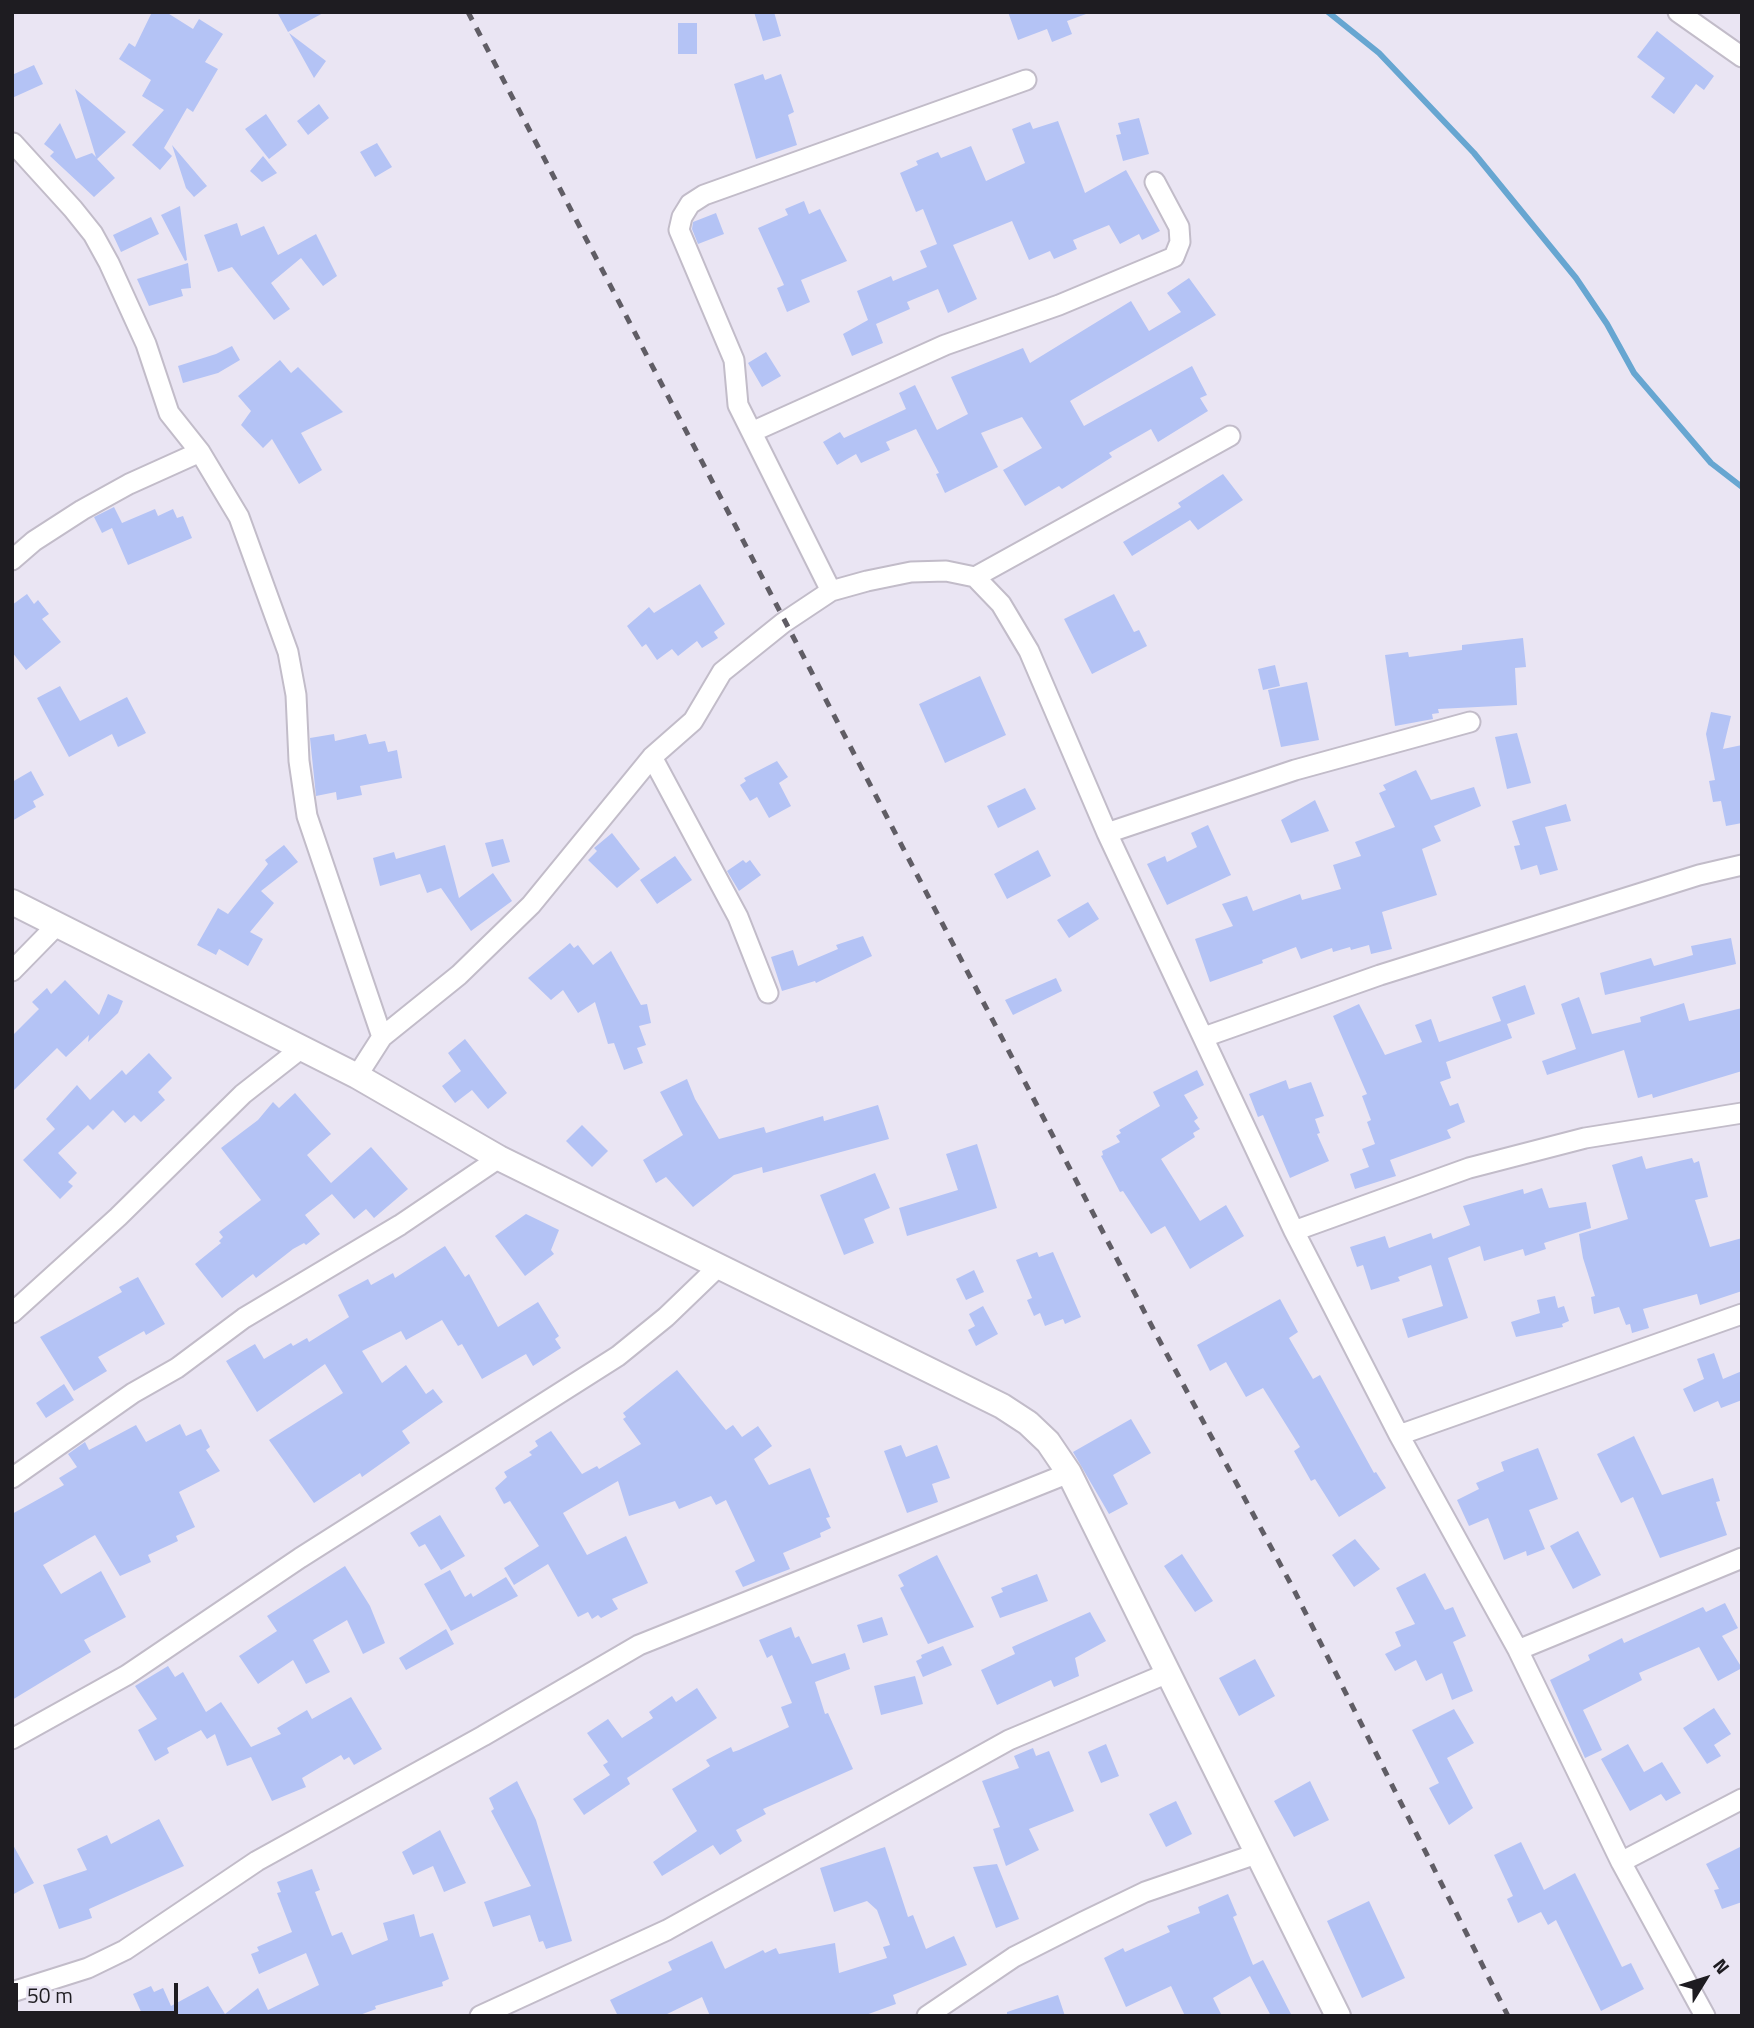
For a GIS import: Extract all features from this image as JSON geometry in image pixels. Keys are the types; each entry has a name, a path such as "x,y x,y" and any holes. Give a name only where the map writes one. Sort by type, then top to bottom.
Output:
{"street":[{"path":"1678,12 1742,57"},
{"path":"831,591 754,431 738,405 734,360 679,230 682,217 690,204 704,195 1026,80"},
{"path":"13,143 93,234 110,263 146,344 169,412 200,452 239,517 288,652 296,695 299,761 307,816 382,1037"},
{"path":"754,431 945,345 1059,305 1174,257 1180,242 1180,227 1155,183"},
{"path":"975,577 1230,436"},
{"path":"12,560 34,541 94,504 129,484 200,452"},
{"path":"358,1076 382,1037 459,975 531,905 652,757 694,721 722,673 783,623 831,591 911,572 946,571 975,577 1001,604 1030,651 1107,833 1294,1231 1399,1435 1518,1650 1621,1861 1705,2016"},
{"path":"1107,833 1295,770 1470,722"},
{"path":"652,757 738,916 768,993"},
{"path":"1204,1037 1380,975 1699,875 1742,865"},
{"path":"12,902 358,1076 499,1157 1002,1406 1028,1423 1048,1442 1069,1473 1338,2016"},
{"path":"12,971 58,925"},
{"path":"12,1313 118,1217 243,1094 303,1048"},
{"path":"1294,1231 1495,1162 1623,1130 1742,1113"},
{"path":"12,1478 111,1408 177,1367 244,1318 400,1225 499,1157"},
{"path":"12,1739 137,1668 300,1558 607,1363 666,1317 719,1266"},
{"path":"1399,1435 1742,1314"},
{"path":"12,1992 88,1968 125,1950 257,1861 483,1736 639,1644 1069,1473"},
{"path":"1518,1650 1742,1558"},
{"path":"480,2016 667,1930 1009,1740 1168,1673"},
{"path":"1621,1861 1742,1799"},
{"path":"928,2016 1014,1957 1083,1922 1145,1892 1259,1853"}],"building":[{"path":"152,12 166,12 193,29 199,19 223,34 205,62 218,69 193,112 187,108 164,148 172,156 160,170 132,145 164,110 142,96 151,80 119,59 129,43 135,47"},
{"path":"277,12 325,12 288,32"},
{"path":"754,12 774,12 781,36 763,41"},
{"path":"1008,12 1086,14 1067,21 1072,34 1052,42 1047,29 1018,40"},
{"path":"678,23 697,23 697,54 678,54"},
{"path":"1657,31 1714,76 1704,90 1696,84 1674,114 1651,97 1665,78 1637,57"},
{"path":"289,33 326,61 314,78"},
{"path":"34,65 43,84 12,98 12,75"},
{"path":"763,74 765,80 781,74 794,112 788,115 797,145 756,159 734,84"},
{"path":"75,89 126,132 97,159 115,178 94,197 50,156 54,152 44,144 60,123 76,159 92,153 96,157"},
{"path":"319,104 329,118 308,135 297,121"},
{"path":"266,114 287,145 269,159 245,129"},
{"path":"1139,118 1149,154 1123,161 1116,135 1121,134 1118,123"},
{"path":"1058,121 1085,193 1126,170 1160,231 1142,240 1139,234 1120,244 1109,225 1073,240 1077,249 1054,259 1050,251 1029,260 1012,221 953,245 977,299 948,313 938,289 907,302 910,309 876,324 883,343 852,356 843,334 868,320 857,291 891,276 893,281 927,267 920,251 937,244 923,209 916,212 900,173 918,165 916,161 938,152 941,158 971,146 986,181 1025,163 1012,129 1030,122 1033,129"},
{"path":"377,143 392,167 375,177 360,152"},
{"path":"172,145 207,186 194,197 186,188"},
{"path":"263,156 277,173 262,182 250,171"},
{"path":"804,201 809,214 820,209 847,261 801,280 810,302 787,312 777,288 784,285 758,228 788,215 785,209"},
{"path":"180,206 187,260 185,261 161,215"},
{"path":"716,213 724,234 698,244 692,229 693,222"},
{"path":"151,217 159,234 121,252 113,235"},
{"path":"237,223 241,236 264,226 278,255 316,234 337,276 323,286 301,258 271,283 290,309 274,320 232,267 218,272 204,235"},
{"path":"188,263 191,288 181,289 183,296 149,306 137,279"},
{"path":"1189,278 1216,315 1070,401 1084,426 1192,366 1207,395 1200,398 1208,411 1158,442 1151,429 1109,453 1112,457 1062,489 1059,486 1025,506 1003,470 1042,448 1022,417 981,433 998,467 945,493 936,474 939,473 916,429 886,442 890,450 861,463 856,454 837,465 823,442 840,432 844,438 906,409 899,393 915,385 937,430 968,414 951,377 1023,348 1030,363 1131,301 1149,331 1181,312 1167,293"},
{"path":"232,346 240,360 218,373 183,383 178,366"},
{"path":"766,352 781,376 762,387 748,363"},
{"path":"280,360 291,373 298,367 343,412 301,433 322,470 299,484 272,439 263,448 241,425 251,411 238,396"},
{"path":"1223,474 1243,500 1198,530 1190,520 1132,556 1123,542 1181,507 1178,503"},
{"path":"114,507 122,523 155,509 158,516 173,509 177,518 183,516 192,538 128,565 112,528 102,533 94,517"},
{"path":"700,584 725,624 714,632 718,638 702,648 697,641 678,656 672,649 657,660 646,644 642,647 627,626 649,607 654,613"},
{"path":"27,594 34,604 38,600 49,614 42,619 61,642 26,670 12,652 12,605"},
{"path":"1114,594 1134,632 1139,630 1147,646 1092,674 1064,619"},
{"path":"1523,638 1526,667 1515,668 1517,705 1438,709 1439,713 1432,714 1433,719 1395,726 1385,655 1408,652 1409,657 1462,650 1462,645"},
{"path":"1275,665 1280,686 1263,690 1258,669"},
{"path":"980,676 1006,735 945,763 919,704"},
{"path":"1307,682 1319,740 1281,747 1268,690"},
{"path":"60,686 80,721 127,697 146,733 118,747 112,734 69,757 37,698"},
{"path":"1711,712 1731,716 1723,749 1742,745 1742,823 1726,826 1721,801 1713,802 1709,781 1715,780 1706,734"},
{"path":"1517,733 1531,783 1507,789 1495,737"},
{"path":"334,734 335,741 366,734 369,744 385,741 388,752 397,750 402,778 360,786 362,795 337,800 336,792 316,796 310,738"},
{"path":"777,761 788,777 779,783 791,806 769,818 757,797 750,801 740,785 746,781 744,778"},
{"path":"1416,770 1431,800 1474,787 1481,806 1434,826 1441,841 1422,849 1437,895 1382,912 1392,949 1371,954 1369,945 1333,952 1332,948 1301,959 1296,947 1262,960 1263,963 1210,982 1195,939 1233,926 1222,904 1247,896 1253,911 1300,894 1302,900 1341,889 1333,865 1361,856 1355,842 1395,827 1379,793 1386,790 1383,785"},
{"path":"31,771 44,795 33,801 36,807 12,821 12,782"},
{"path":"1025,788 1036,809 998,828 987,806"},
{"path":"1315,800 1329,831 1291,843 1281,820"},
{"path":"1566,804 1571,821 1545,827 1558,870 1540,875 1537,865 1521,870 1514,846 1520,845 1512,821"},
{"path":"1208,825 1231,875 1167,905 1147,864 1165,856 1167,862 1197,847 1191,833"},
{"path":"612,833 640,869 617,888 588,860 597,851 594,848"},
{"path":"503,839 510,862 492,867 485,843"},
{"path":"284,845 298,862 261,891 274,903 250,932 263,939 248,966 219,949 216,955 197,945 218,908 228,914 268,864 265,860"},
{"path":"445,845 459,898 493,873 512,901 471,931 441,888 427,893 420,874 380,886 373,858 394,852 396,859"},
{"path":"1038,850 1051,876 1007,899 994,874"},
{"path":"675,856 692,880 657,904 640,880"},
{"path":"743,860 746,863 750,860 761,875 739,891 727,871"},
{"path":"1088,902 1099,919 1069,938 1057,920"},
{"path":"863,936 872,956 816,983 815,981 782,991 771,957 793,950 798,966 838,949 836,945"},
{"path":"1731,938 1736,964 1605,995 1600,973 1651,958 1654,966 1693,955 1691,946"},
{"path":"570,943 574,948 578,945 593,965 611,951 641,1005 647,1004 651,1023 639,1026 646,1045 637,1048 643,1063 624,1070 614,1043 608,1044 595,1002 578,1013 563,990 551,1000 528,978"},
{"path":"1056,978 1062,991 1013,1015 1005,1000"},
{"path":"65,980 99,1015 108,994 123,1001 118,1013 88,1042 89,1035 66,1057 57,1048 12,1092 12,1036 39,1009 32,1002 47,988 51,994"},
{"path":"1525,985 1535,1014 1507,1024 1512,1038 1446,1062 1451,1078 1440,1082 1450,1106 1458,1103 1465,1122 1447,1130 1451,1138 1390,1160 1396,1176 1355,1189 1350,1174 1369,1167 1362,1149 1375,1144 1367,1122 1371,1120 1362,1096 1367,1094 1333,1016 1359,1004 1385,1055 1422,1042 1415,1025 1431,1019 1439,1042 1501,1021 1492,997"},
{"path":"1579,997 1592,1034 1641,1022 1640,1017 1684,1003 1689,1021 1742,1008 1742,1071 1653,1098 1652,1094 1638,1098 1624,1050 1547,1075 1542,1061 1576,1049 1561,1004"},
{"path":"465,1039 507,1093 488,1109 472,1090 455,1103 442,1086 461,1071 448,1053"},
{"path":"149,1053 172,1078 158,1092 165,1100 141,1122 134,1115 125,1123 113,1110 93,1130 88,1125 58,1153 77,1173 68,1182 73,1186 60,1199 23,1160 55,1129 46,1119 77,1085 90,1100 122,1070 126,1075"},
{"path":"1197,1070 1204,1085 1184,1095 1198,1118 1194,1121 1200,1129 1193,1133 1195,1137 1161,1159 1200,1221 1226,1205 1244,1236 1190,1269 1165,1226 1151,1234 1123,1191 1120,1192 1101,1156 1102,1151 1120,1142 1116,1136 1121,1133 1119,1130 1160,1106 1153,1092"},
{"path":"687,1079 695,1099 719,1139 764,1127 766,1133 823,1116 824,1121 878,1105 889,1139 763,1173 762,1167 734,1175 693,1207 666,1177 656,1183 643,1160 683,1135 660,1092"},
{"path":"1286,1080 1289,1089 1311,1082 1324,1116 1315,1119 1320,1133 1317,1134 1329,1161 1290,1178 1263,1115 1258,1117 1249,1094"},
{"path":"295,1093 331,1134 307,1155 331,1183 371,1147 408,1189 374,1218 366,1209 354,1219 332,1194 305,1215 320,1234 306,1245 304,1243 293,1249 256,1278 253,1274 222,1298 195,1264 221,1243 219,1241 223,1237 219,1232 261,1200 221,1148 258,1120 273,1102 279,1108"},
{"path":"582,1125 608,1151 592,1167 566,1141"},
{"path":"977,1144 997,1208 907,1236 899,1208 958,1190 946,1154"},
{"path":"1642,1156 1646,1169 1692,1158 1694,1163 1699,1161 1708,1197 1695,1200 1710,1247 1742,1238 1742,1291 1700,1305 1697,1294 1643,1309 1649,1328 1632,1333 1630,1324 1626,1325 1619,1307 1594,1314 1591,1297 1595,1296 1583,1258 1579,1234 1628,1219 1612,1165"},
{"path":"875,1173 890,1208 864,1219 874,1243 844,1255 820,1195"},
{"path":"1542,1188 1549,1208 1586,1202 1591,1228 1544,1243 1546,1249 1525,1256 1523,1249 1484,1261 1480,1246 1448,1258 1468,1318 1408,1338 1402,1319 1443,1306 1431,1265 1398,1277 1400,1281 1371,1290 1363,1265 1357,1267 1350,1247 1385,1236 1389,1248 1431,1233 1433,1239 1470,1225 1463,1206 1523,1189 1524,1194"},
{"path":"526,1214 559,1230 551,1250 554,1254 525,1276 495,1236"},
{"path":"445,1246 465,1277 469,1274 498,1327 538,1302 559,1336 555,1339 561,1348 533,1366 526,1354 482,1379 462,1344 458,1346 442,1320 406,1340 401,1331 362,1351 382,1383 406,1365 426,1394 433,1389 443,1402 402,1431 410,1443 362,1477 360,1473 314,1503 269,1440 343,1393 325,1364 257,1412 226,1361 255,1344 264,1359 291,1343 293,1346 307,1338 309,1342 349,1317 338,1295 368,1279 371,1285 393,1273 395,1278"},
{"path":"1037,1252 1039,1257 1053,1252 1081,1317 1065,1324 1063,1319 1045,1326 1040,1313 1034,1316 1027,1300 1032,1298 1016,1260"},
{"path":"974,1270 984,1292 966,1300 956,1279"},
{"path":"138,1277 165,1324 146,1335 144,1331 98,1357 107,1371 74,1391 40,1337 122,1292 119,1287"},
{"path":"1555,1296 1558,1308 1564,1306 1569,1321 1562,1324 1563,1327 1516,1337 1511,1322 1540,1313 1537,1300"},
{"path":"1280,1299 1298,1332 1289,1338 1313,1379 1320,1375 1374,1473 1376,1472 1386,1488 1339,1517 1315,1479 1311,1481 1294,1451 1300,1447 1263,1388 1246,1397 1226,1362 1210,1371 1197,1345"},
{"path":"983,1306 998,1334 976,1346 968,1330 975,1326 969,1314"},
{"path":"1714,1353 1723,1379 1742,1371 1742,1400 1721,1408 1718,1401 1694,1412 1683,1389 1704,1379 1697,1359"},
{"path":"677,1370 726,1430 733,1425 742,1437 758,1426 772,1446 754,1459 769,1485 810,1468 830,1517 826,1518 831,1528 820,1533 821,1537 783,1553 790,1569 743,1587 735,1571 755,1561 726,1500 716,1505 711,1496 679,1509 675,1501 629,1516 618,1481 563,1513 587,1555 626,1536 648,1583 612,1599 618,1609 601,1618 598,1615 592,1619 588,1612 578,1617 548,1564 514,1585 504,1568 539,1546 510,1501 504,1504 495,1488 507,1477 504,1472 532,1455 529,1452 538,1446 535,1441 551,1431 582,1474 597,1466 599,1469 641,1444 623,1419 626,1417 623,1413"},
{"path":"64,1384 74,1400 46,1418 36,1403"},
{"path":"1131,1419 1151,1453 1113,1475 1128,1504 1109,1514 1073,1452"},
{"path":"180,1424 186,1436 201,1429 210,1447 206,1450 220,1471 179,1492 195,1527 176,1536 178,1541 148,1555 151,1562 120,1576 95,1535 43,1565 61,1594 101,1571 126,1617 84,1640 91,1652 12,1700 12,1514 64,1485 59,1478 77,1467 68,1454 85,1442 89,1450 136,1425 146,1442"},
{"path":"1634,1436 1662,1495 1713,1478 1720,1501 1716,1502 1727,1535 1660,1558 1633,1497 1621,1503 1597,1454"},
{"path":"901,1445 906,1457 937,1445 950,1478 932,1484 938,1502 907,1513 884,1451"},
{"path":"1538,1448 1558,1499 1529,1510 1545,1549 1527,1556 1526,1551 1504,1560 1488,1518 1469,1526 1457,1500 1479,1489 1476,1483 1504,1471 1501,1462"},
{"path":"440,1515 465,1556 441,1570 425,1544 419,1547 410,1533"},
{"path":"1578,1531 1601,1575 1573,1589 1550,1546"},
{"path":"1355,1539 1380,1569 1354,1587 1332,1555"},
{"path":"1182,1554 1213,1601 1195,1612 1164,1566"},
{"path":"937,1555 974,1627 928,1644 900,1588 904,1586 898,1575"},
{"path":"345,1566 370,1606 385,1643 363,1654 347,1620 313,1640 330,1672 306,1684 293,1660 258,1684 239,1656 277,1631 267,1616"},
{"path":"450,1570 465,1597 471,1593 473,1597 506,1577 518,1596 451,1631 424,1584"},
{"path":"1425,1573 1445,1610 1453,1607 1466,1636 1453,1642 1473,1691 1452,1700 1442,1673 1426,1681 1416,1660 1395,1671 1385,1654 1401,1646 1395,1632 1415,1624 1396,1588"},
{"path":"1037,1574 1048,1601 1000,1618 991,1597 1003,1592 1001,1588"},
{"path":"1725,1603 1738,1628 1722,1636 1742,1668 1718,1681 1699,1647 1639,1673 1642,1680 1583,1710 1602,1750 1585,1758 1550,1680 1590,1660 1588,1655 1622,1638 1624,1643 1703,1607 1706,1612"},
{"path":"1090,1612 1106,1641 1075,1658 1079,1676 1054,1687 1051,1680 997,1705 981,1670 1015,1654 1012,1647"},
{"path":"882,1617 888,1635 863,1643 857,1625"},
{"path":"791,1627 795,1638 799,1636 812,1664 845,1653 850,1669 815,1682 825,1714 828,1713 853,1769 763,1809 766,1814 736,1830 742,1841 720,1855 713,1845 662,1876 653,1862 697,1831 672,1789 710,1766 706,1760 731,1747 733,1752 739,1750 789,1727 781,1707 792,1703 772,1655 767,1658 759,1640"},
{"path":"446,1629 454,1644 406,1670 399,1658"},
{"path":"943,1646 952,1665 923,1677 916,1661 922,1658 921,1655"},
{"path":"1255,1659 1275,1696 1239,1716 1219,1678"},
{"path":"168,1666 175,1677 183,1672 206,1712 221,1702 251,1747 281,1734 277,1728 307,1710 312,1719 351,1697 382,1749 354,1765 349,1757 344,1760 341,1755 302,1778 306,1787 272,1801 251,1757 227,1766 215,1734 207,1739 201,1730 167,1748 169,1753 155,1761 138,1730 157,1719 135,1686"},
{"path":"915,1676 923,1704 881,1715 874,1686"},
{"path":"697,1688 717,1718 627,1778 630,1784 584,1815 573,1799 610,1775 603,1765 608,1762 587,1733 608,1719 622,1738 653,1718 649,1712 672,1696 676,1702"},
{"path":"1714,1708 1731,1734 1714,1745 1721,1756 1707,1764 1683,1728"},
{"path":"1454,1709 1474,1743 1447,1758 1473,1808 1449,1825 1429,1788 1439,1783 1412,1730"},
{"path":"1106,1744 1119,1776 1101,1783 1088,1752"},
{"path":"1628,1744 1644,1772 1662,1762 1681,1793 1666,1801 1661,1794 1630,1811 1601,1759"},
{"path":"1033,1748 1036,1756 1049,1751 1074,1811 1029,1829 1039,1850 1006,1866 993,1829 1000,1827 982,1781 1019,1768 1014,1756"},
{"path":"517,1781 536,1820 572,1941 546,1949 543,1941 539,1942 530,1915 493,1927 484,1902 531,1886 491,1811 494,1809 489,1798"},
{"path":"1310,1781 1329,1820 1294,1837 1274,1801"},
{"path":"1176,1801 1192,1834 1166,1847 1149,1814"},
{"path":"159,1819 184,1866 89,1909 92,1918 59,1929 43,1885 87,1870 77,1849 107,1835 111,1844"},
{"path":"440,1830 466,1883 444,1892 433,1866 413,1875 402,1852"},
{"path":"1521,1842 1544,1890 1575,1873 1622,1967 1631,1963 1644,1989 1601,2011 1556,1920 1548,1925 1541,1912 1518,1923 1507,1899 1513,1896 1494,1855"},
{"path":"12,1843 34,1883 12,1895"},
{"path":"1742,1846 1742,1902 1722,1909 1714,1890 1719,1889 1706,1864"},
{"path":"885,1847 908,1917 913,1915 926,1949 954,1936 967,1965 893,1995 896,2004 863,2016 710,2016 702,1997 663,2016 618,2016 610,2000 672,1970 668,1962 712,1941 725,1969 763,1950 765,1953 776,1948 779,1954 835,1943 839,1973 887,1958 883,1947 890,1945 877,1910 867,1901 834,1912 820,1868"},
{"path":"997,1864 1019,1919 996,1928 973,1867"},
{"path":"312,1869 320,1890 315,1892 332,1936 342,1932 352,1955 388,1940 383,1923 414,1914 420,1937 433,1933 449,1979 442,1982 443,1986 375,2006 376,2009 357,2016 143,2016 133,1994 151,1986 154,1992 163,1988 171,2006 208,1986 225,2014 258,1988 268,2010 319,1985 306,1953 259,1974 251,1954 259,1951 257,1947 292,1932 277,1893 281,1892 277,1882"},
{"path":"1228,1894 1237,1915 1233,1917 1253,1965 1263,1960 1292,2016 1271,2016 1250,1976 1213,1998 1222,2016 1185,2016 1171,1986 1126,2007 1104,1958 1123,1948 1125,1952 1170,1932 1167,1926 1200,1913 1198,1907"},
{"path":"1369,1901 1405,1978 1362,1998 1327,1921"},
{"path":"1058,1995 1065,2016 1007,2016 1007,2012"}],"waterway":[{"path":"1328,12 1379,53 1474,153 1576,278 1607,324 1634,373 1711,463 1742,487"}],"railway":[{"path":"468,12 1157,1336 1293,1588 1508,2016"}]}
